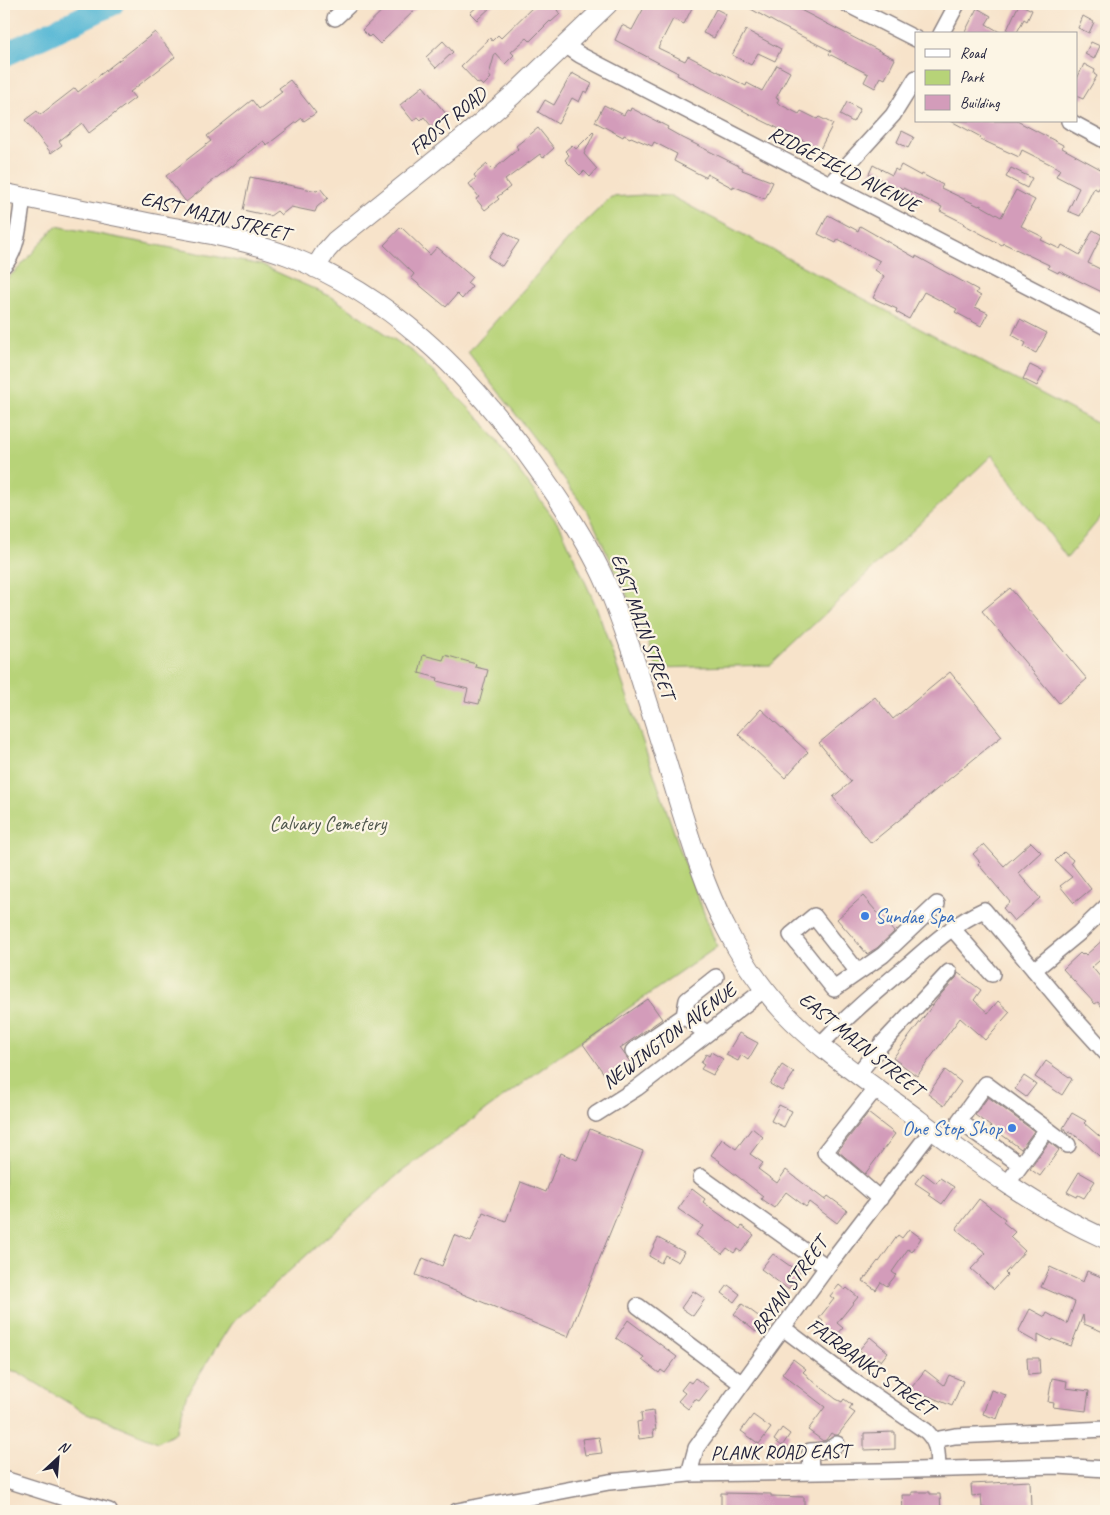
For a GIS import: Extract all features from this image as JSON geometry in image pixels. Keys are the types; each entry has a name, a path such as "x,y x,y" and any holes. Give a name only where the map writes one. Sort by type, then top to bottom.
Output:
{"main road":[{"name":"FROST ROAD","path":"315,268 335,241 463,138 513,95 608,4"},
{"name":"EAST MAIN STREET","path":"4,194 223,237 269,250 315,268 354,290 386,310 446,359 510,432 549,484 570,516 601,572 616,608 643,686 698,863 712,900 735,945 765,990 783,1011 820,1044 990,1173 1065,1219 1106,1239"}],"street":[{"path":"335,18 350,4"},
{"path":"847,4 915,38"},
{"path":"942,32 957,4"},
{"name":"RIDGEFIELD AVENUE","path":"565,45 580,55 1106,327"},
{"path":"830,184 892,115 915,80"},
{"path":"1071,122 1106,141"},
{"path":"4,265 15,242 23,198"},
{"path":"858,972 814,916 791,935 834,989 858,972 882,955 937,904"},
{"path":"1034,970 1079,933 1106,907"},
{"path":"820,1044 856,1009 952,928 984,910 1106,1053"},
{"path":"952,928 992,974"},
{"path":"858,1074 880,1046 949,972"},
{"path":"634,1051 684,1016 687,1000 716,977"},
{"name":"NEWINGTON AVENUE","path":"596,1114 637,1088 765,990"},
{"path":"684,1016 707,1034"},
{"path":"1021,1165 959,1121 986,1084 1068,1145"},
{"path":"876,1088 825,1152 880,1199"},
{"path":"1007,1184 1047,1129"},
{"name":"BRYAN STREET","path":"689,1474 696,1448 827,1268 932,1130"},
{"path":"968,1156 982,1137"},
{"path":"990,1173 1005,1153"},
{"path":"701,1177 827,1268"},
{"path":"638,1306 742,1384"},
{"name":"FAIRBANKS STREET","path":"783,1328 856,1383 926,1431 937,1446 938,1469"},
{"path":"934,1440 955,1436 1106,1429"},
{"path":"810,1472 811,1445 828,1450 837,1444"},
{"name":"PLANK ROAD EAST","path":"457,1511 609,1482 689,1474 1058,1466 1106,1469"},
{"path":"4,1479 109,1511"}],"green space":[{"path":"671,196 1106,428 1106,511 1067,558 992,455 771,665 657,668 643,630 589,514 468,352 574,233 611,197"},
{"name":"Calvary Cemetery","path":"56,226 261,265 332,297 414,353 482,421 561,528 596,606 683,858 717,947 558,1057 400,1173 309,1253 231,1324 187,1394 176,1432 158,1442 82,1411 18,1372 4,1369 4,281 19,268"}],"building":[{"path":"389,4 421,4 380,44 371,35 369,37 362,30"},
{"path":"480,4 494,4 477,20 470,13"},
{"path":"536,4 563,4 557,10 560,14 530,41 527,38 511,52 514,55 505,64 495,53 489,75 491,78 483,86 480,83 478,84 461,66 490,38 492,41 498,35 501,38"},
{"path":"646,4 694,4 684,24 673,19 658,48 685,61 688,56 746,86 747,83 762,91 777,65 790,72 776,98 779,99 777,103 799,114 801,111 833,124 820,149 757,118 615,40 622,25 632,30"},
{"path":"742,4 789,4 895,59 885,79 881,77 875,88 864,82 868,74 829,54 831,51"},
{"path":"1019,4 1032,10 1027,21 1024,19 1017,32 1006,32"},
{"path":"977,8 991,16 986,24 1000,32 965,32"},
{"path":"716,9 726,14 714,38 703,33"},
{"path":"1083,16 1094,22 1089,33 1078,28"},
{"path":"746,30 781,49 775,61 758,53 751,65 732,55"},
{"path":"155,32 175,57 130,92 135,98 89,133 82,123 59,141 62,145 51,153 25,120 37,111 40,115 75,88 78,92"},
{"path":"443,41 453,52 436,68 426,57"},
{"path":"1091,42 1100,46 1094,59 1085,54"},
{"path":"1084,64 1095,70 1094,74 1097,76 1083,99 1078,97 1078,77"},
{"path":"572,73 592,84 587,93 584,91 579,102 572,98 558,124 538,112 545,100 554,105"},
{"path":"290,80 316,113 304,121 302,118 267,145 263,141 186,202 166,176 211,141 207,136 252,100 259,109 282,92 279,88"},
{"path":"423,86 447,115 432,127 424,117 421,120 418,117 413,121 400,105"},
{"path":"847,102 860,109 853,122 840,115"},
{"path":"604,105 624,115 631,108 668,127 667,129 683,138 743,168 742,170 773,182 765,199 733,186 733,188 707,174 705,177 695,172 674,161 677,154 654,142 652,146 631,137 624,135 623,137 595,122"},
{"path":"953,122 1019,122 1063,145 1062,148 1106,172 1106,190 1100,186 1098,190 1094,188 1080,216 1068,211 1079,188 1056,176 1060,169 1022,150 1019,157 980,139 981,137"},
{"path":"538,128 554,148 543,158 540,154 505,180 510,187 485,210 476,199 479,197 469,184 476,178 474,175 487,164 493,170 518,149 516,146"},
{"path":"902,131 914,137 908,148 897,142"},
{"path":"593,132 584,154 597,169 590,177 584,171 580,175 565,160 569,155 565,151 572,145 576,149"},
{"path":"873,165 892,175 895,169 898,171 901,165 943,185 941,188 980,205 1001,217 1016,190 1035,200 1021,226 1043,237 1041,240 1060,249 1062,245 1080,255 1093,230 1102,235 1088,263 1106,272 1106,294 1059,271 1058,273 1048,268 1049,265 1003,243 1002,245 940,211 942,207 903,188 899,187 898,189 869,174"},
{"path":"1011,168 1032,178 1027,188 1006,177"},
{"path":"250,177 317,191 320,188 328,198 317,207 315,212 291,207 281,215 277,211 270,216 243,210"},
{"path":"828,215 858,231 860,226 978,290 976,293 981,296 975,307 988,313 981,326 955,312 957,309 924,292 909,319 896,312 897,309 873,298 884,276 875,270 880,261 838,239 836,243 818,234"},
{"path":"401,227 430,255 437,247 472,277 467,283 472,287 462,299 457,294 446,307 411,278 414,274 384,245"},
{"path":"505,232 519,241 502,266 488,257"},
{"path":"1020,319 1047,333 1036,353 1024,347 1026,343 1012,335"},
{"path":"1030,365 1044,372 1037,386 1023,379"},
{"path":"1010,588 1087,679 1059,703 982,611"},
{"path":"423,655 443,660 445,655 476,664 475,667 488,670 479,704 465,701 468,689 437,681 438,678 419,673"},
{"path":"950,672 1002,736 871,843 833,797 851,782 819,743 875,697 893,719"},
{"path":"761,709 808,752 785,778 738,734"},
{"path":"1031,842 1041,852 1018,873 1040,898 1014,921 1003,908 1010,902 978,864 980,862 973,854 984,844 1004,866"},
{"path":"1064,852 1073,860 1071,863 1091,889 1074,903 1060,886 1072,877 1055,861"},
{"path":"863,896 894,932 877,948 867,954 837,919"},
{"path":"1106,937 1106,955 1092,967 1106,984 1106,1012 1098,1002 1095,1004 1063,969 1080,953 1086,955"},
{"path":"958,973 981,990 974,1000 988,1013 998,1001 1010,1012 985,1040 960,1018 917,1076 893,1058"},
{"path":"648,999 662,1019 620,1048 630,1062 607,1078 583,1044"},
{"path":"739,1033 758,1043 748,1060 741,1055 738,1061 726,1055"},
{"path":"711,1052 723,1059 713,1075 701,1069 704,1065 701,1063 706,1054 709,1056"},
{"path":"1046,1061 1072,1079 1062,1095 1035,1077"},
{"path":"782,1065 794,1073 782,1091 770,1084"},
{"path":"945,1070 961,1082 944,1106 928,1094"},
{"path":"1024,1076 1036,1084 1026,1097 1015,1089"},
{"path":"988,1097 1034,1131 1021,1149 975,1115"},
{"path":"779,1105 792,1111 784,1127 771,1121"},
{"path":"868,1113 895,1134 865,1174 838,1151"},
{"path":"1072,1113 1086,1121 1084,1123 1106,1142 1106,1157 1102,1153 1099,1156 1082,1140 1063,1128"},
{"path":"752,1128 763,1137 750,1154 763,1163 758,1169 777,1183 786,1170 825,1200 828,1196 847,1210 837,1223 809,1202 806,1207 786,1192 774,1208 761,1199 763,1196 711,1155 722,1139 736,1149"},
{"path":"590,1129 643,1151 568,1337 416,1275 423,1258 442,1266 454,1235 471,1242 483,1212 506,1221 521,1182 546,1192 561,1153 577,1160"},
{"path":"1049,1142 1059,1150 1040,1176 1030,1169"},
{"path":"1079,1172 1095,1181 1084,1198 1067,1192"},
{"path":"923,1173 936,1183 940,1178 954,1187 942,1204 915,1183"},
{"path":"692,1189 705,1199 703,1202 740,1229 742,1226 754,1235 741,1252 737,1249 734,1253 727,1248 722,1254 696,1235 703,1226 678,1209"},
{"path":"979,1199 1005,1219 1003,1222 1015,1232 1010,1237 1025,1251 1005,1273 1007,1275 994,1289 971,1269 986,1253 956,1229"},
{"path":"909,1229 921,1238 912,1252 908,1249 892,1272 896,1275 887,1286 881,1282 876,1290 863,1281 898,1235 902,1238"},
{"path":"658,1238 684,1252 678,1262 665,1255 661,1263 649,1256"},
{"path":"773,1254 800,1273 788,1289 761,1269"},
{"path":"1050,1267 1083,1282 1087,1271 1106,1279 1106,1333 1084,1324 1083,1315 1071,1346 1052,1339 1051,1341 1038,1334 1038,1343 1018,1332 1030,1309 1045,1317 1047,1313 1067,1324 1075,1302 1041,1287"},
{"path":"728,1285 740,1294 734,1302 722,1293"},
{"path":"839,1285 845,1290 847,1288 858,1297 837,1323 843,1328 834,1339 817,1328 823,1321 819,1318 834,1299 830,1296"},
{"path":"693,1291 705,1299 693,1316 681,1308"},
{"path":"742,1304 765,1321 756,1332 734,1314"},
{"path":"628,1320 677,1357 665,1373 661,1370 659,1373 642,1360 644,1357 616,1338"},
{"path":"870,1337 888,1352 881,1361 877,1358 874,1362 859,1350"},
{"path":"1027,1358 1039,1358 1040,1374 1028,1375"},
{"path":"793,1359 806,1369 803,1372 808,1377 836,1399 842,1402 844,1399 852,1405 849,1409 855,1413 838,1435 831,1433 823,1441 808,1430 825,1407 782,1374"},
{"path":"925,1370 944,1385 949,1375 963,1381 952,1406 926,1395 922,1401 909,1391"},
{"path":"695,1378 709,1388 699,1401 695,1399 688,1409 678,1401 685,1393 681,1390 688,1381 691,1383"},
{"path":"1052,1378 1067,1381 1066,1388 1089,1391 1086,1411 1053,1407 1054,1403 1048,1402"},
{"path":"991,1390 1006,1395 997,1419 983,1414"},
{"path":"653,1411 656,1430 653,1430 654,1437 639,1439 637,1422 642,1421 641,1413"},
{"path":"753,1415 771,1428 759,1444 741,1431"},
{"path":"782,1428 790,1434 782,1446 774,1440"},
{"path":"895,1432 895,1449 864,1450 864,1433"},
{"path":"599,1437 602,1453 585,1455 582,1439"},
{"path":"1030,1481 1031,1508 982,1508 981,1495 972,1496 971,1484"},
{"path":"912,1492 940,1494 941,1511 903,1511 902,1495 912,1495"},
{"path":"721,1493 804,1497 804,1511 721,1511"}],"waterway":[{"path":"4,55 112,4"}],"place":[{"name":"Sundae Spa","path":"865,916"},
{"name":"One Stop Shop","path":"1012,1128"}]}
